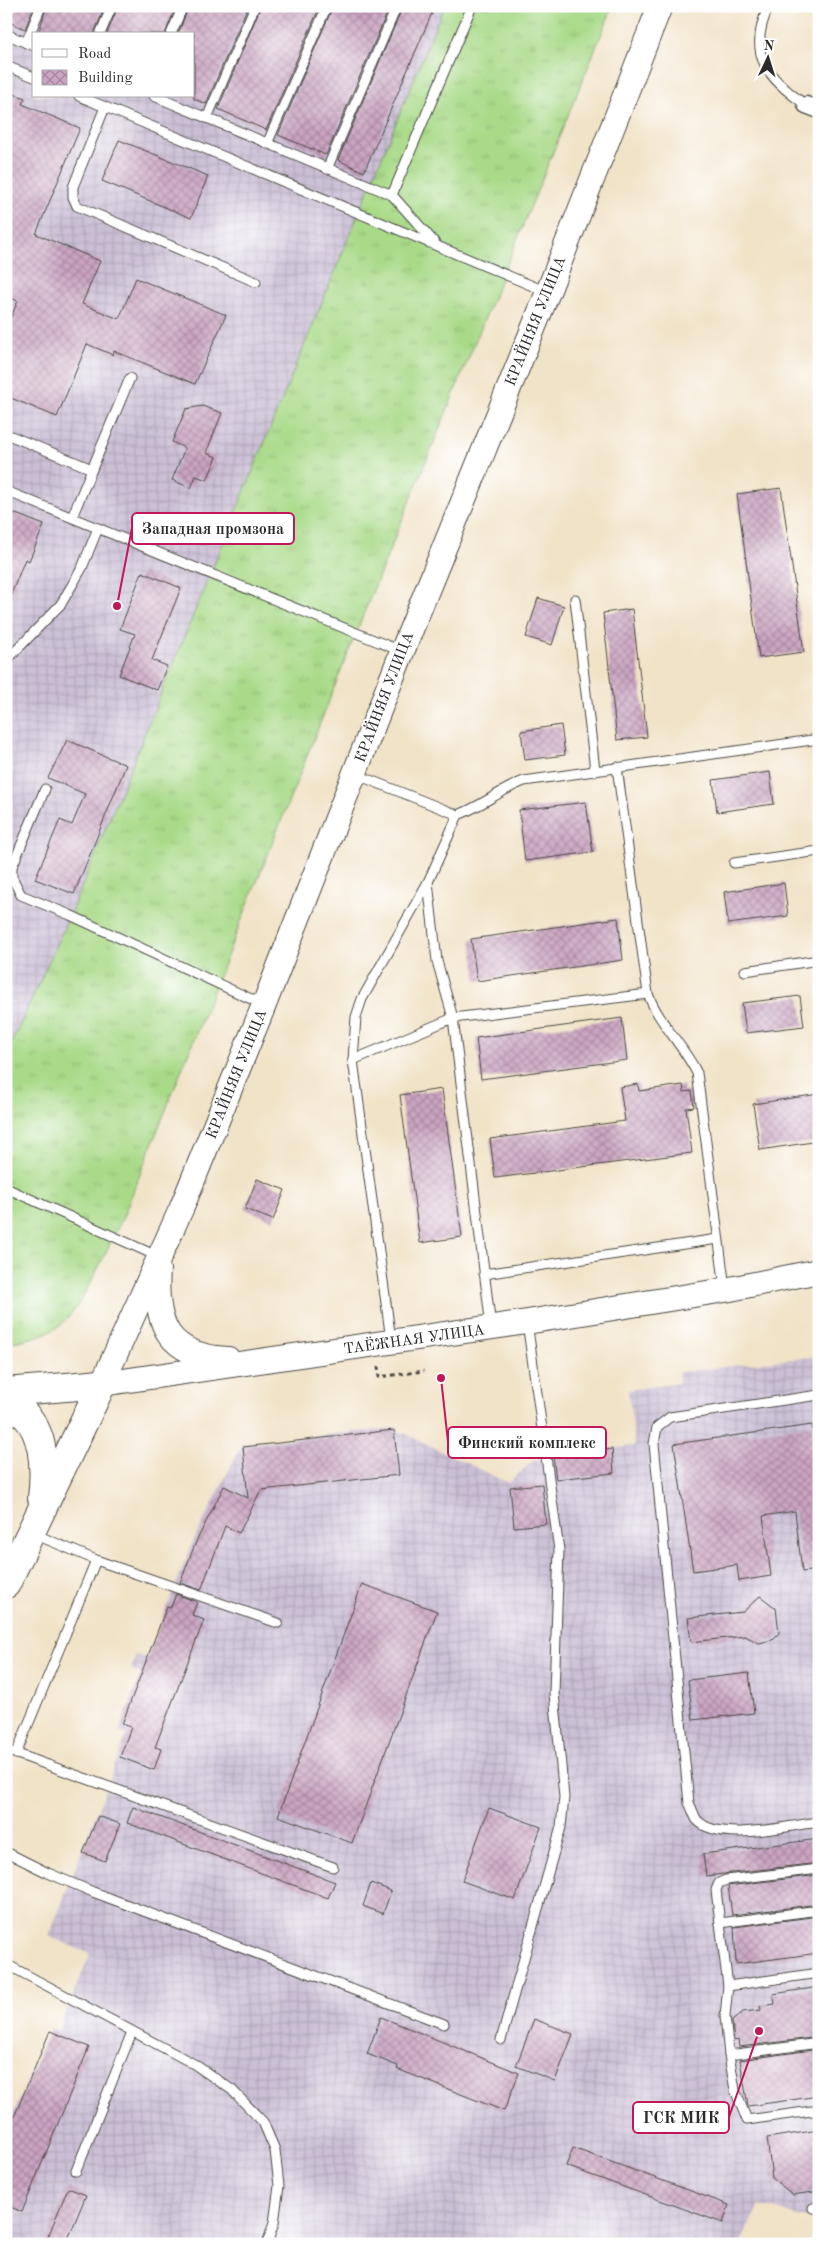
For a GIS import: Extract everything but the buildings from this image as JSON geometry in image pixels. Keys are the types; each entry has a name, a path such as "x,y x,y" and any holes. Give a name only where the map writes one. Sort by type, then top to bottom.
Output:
{"highway":[{"name":"ТАЁЖНАЯ УЛИЦА","path":"6,1392 102,1384"},
{"path":"6,1584 36,1525 102,1384"},
{"path":"6,1403 16,1406 30,1420 41,1441 44,1479 36,1525"}],"main road":[{"name":"КРАЙНЯЯ УЛИЦА","path":"102,1384 182,1207 264,1005 402,652 548,292 660,6"},
{"path":"160,1257 158,1281 160,1312 163,1322 174,1340 190,1352 201,1355 265,1361"},
{"name":"ТАЁЖНАЯ УЛИЦА","path":"102,1384 527,1322 725,1290 819,1271"}],"lane":[{"path":"33,32 41,6"},
{"path":"101,32 112,6"},
{"path":"173,32 183,6"},
{"path":"207,118 255,6"},
{"path":"267,144 327,6"},
{"path":"327,169 397,6"},
{"path":"392,196 472,6"},
{"path":"769,6 758,39 759,53 763,64 773,77 813,107"},
{"path":"6,34 30,44"},
{"path":"6,66 32,77"},
{"path":"84,98 548,292"},
{"path":"159,98 392,196 438,246"},
{"path":"105,107 74,187 73,197 77,206 256,282"},
{"path":"72,517 130,378"},
{"path":"6,434 92,469"},
{"path":"6,491 402,652"},
{"path":"6,661 61,604 79,574 98,528"},
{"path":"575,599 595,770"},
{"path":"354,774 458,814 475,809 510,786 524,781 819,739"},
{"path":"617,767 648,994 652,1006 690,1058 697,1073 725,1290"},
{"path":"45,789 12,868 15,886 21,895 70,915 264,1005"},
{"path":"391,1342 353,1060 356,1017 362,999 428,882 458,814"},
{"path":"734,862 819,851"},
{"path":"428,882 437,961 453,1018 491,1327"},
{"path":"745,971 819,960"},
{"path":"353,1060 453,1018 648,994"},
{"path":"6,1188 160,1257"},
{"path":"484,1274 718,1239"},
{"path":"501,2040 562,1827 564,1797 554,1693 559,1550 527,1322"},
{"path":"819,1395 670,1417 657,1427 654,1444 689,1803 697,1820 713,1830 732,1833 819,1822"},
{"path":"36,1525 96,1560 278,1623"},
{"path":"16,1754 96,1560"},
{"path":"6,1750 333,1867"},
{"path":"6,1852 48,1874 444,2024"},
{"path":"819,1869 726,1880 719,1884 716,1890 728,1986 725,2016 729,2055 735,2090 747,2120 819,2110"},
{"path":"720,1923 819,1910"},
{"path":"6,1964 194,2064 232,2090 263,2122 275,2150 279,2186 274,2223 267,2244"},
{"path":"728,1986 819,1973"},
{"path":"76,2171 132,2032"},
{"path":"729,2055 819,2043"}],"shaded area":[{"path":"6,6 487,6 6,1116"},
{"path":"819,1356 819,2219 813,2220 759,2205 740,2244 6,2244 6,2131 50,2028 58,2031 90,1954 49,1936 127,1734 119,1731 141,1674 131,1669 136,1655 147,1658 192,1544 242,1444 393,1428 508,1483 533,1461 552,1459 551,1455 635,1446 628,1390 679,1383 679,1372"}],"green space":[{"path":"444,6 613,6 370,598 123,1217 85,1293 67,1320 58,1327 39,1336 6,1343 6,1055 70,915"}],"place":[{"name":"Западная промзона","path":"117,606"},
{"name":"Финский комплекс","path":"441,1378"},
{"name":"ГСК МИК","path":"759,2031"}]}
